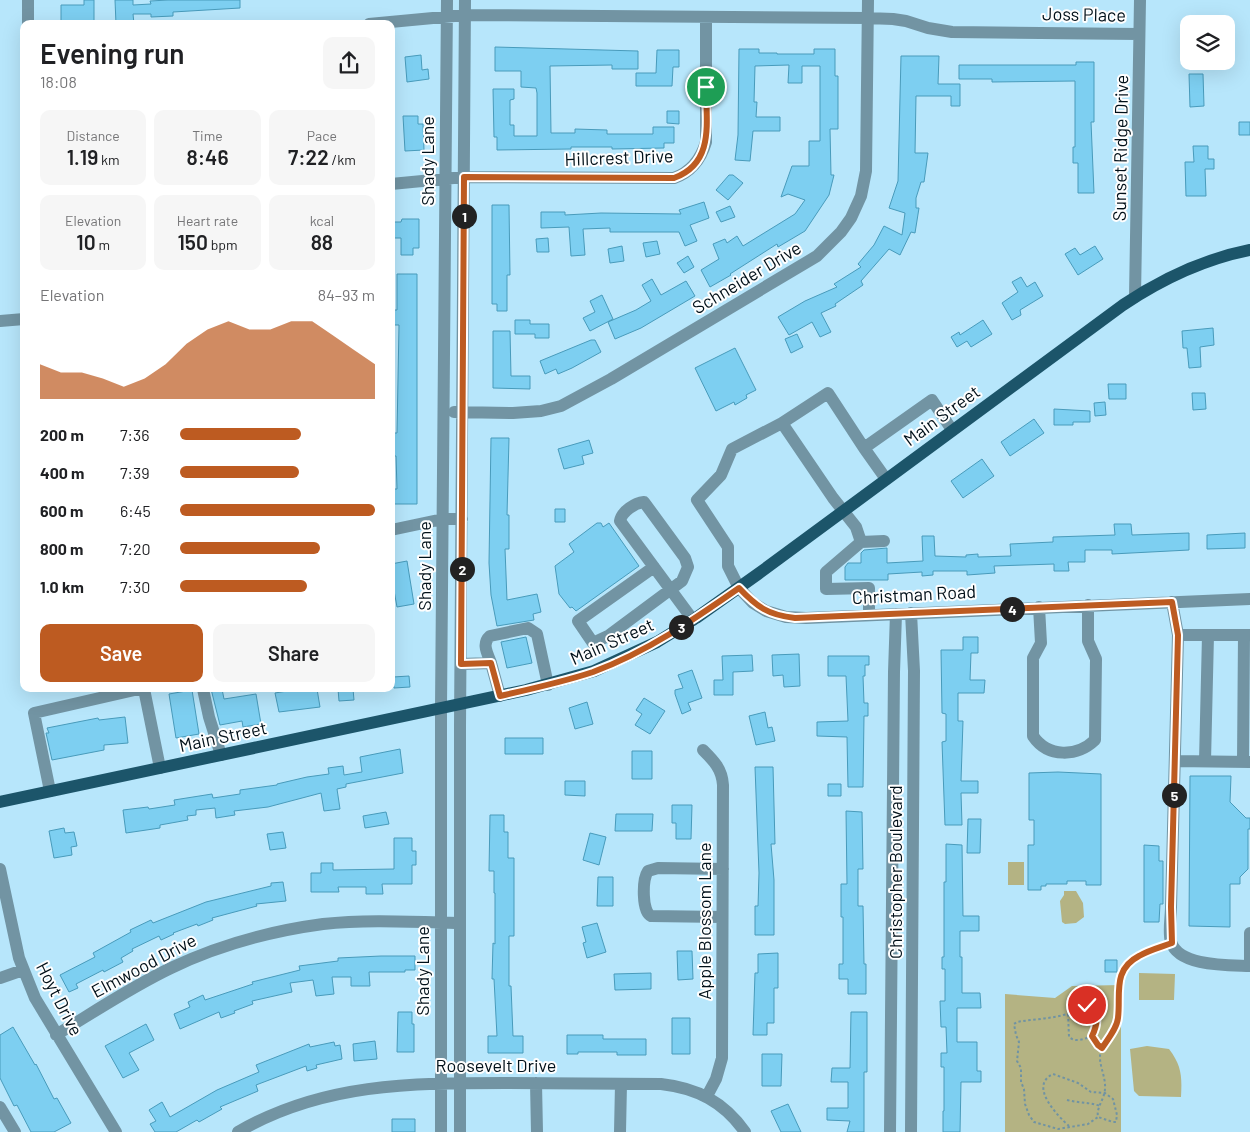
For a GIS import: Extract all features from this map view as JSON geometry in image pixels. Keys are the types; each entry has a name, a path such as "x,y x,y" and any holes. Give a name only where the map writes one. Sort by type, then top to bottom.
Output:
{"main road":[{"name":"Main Street","path":"0,802 548,685 594,671 637,653 693,620 739,588 1135,297 1169,277 1218,258 1250,250"}],"street":[{"path":"28,0 28,20"},
{"name":"Shady Lane","path":"440,1132 441,708 447,0"},
{"name":"Shady Lane","path":"460,1132 465,0"},
{"name":"Schneider Drive","path":"444,412 522,412 541,411 562,406 798,268 829,246 851,218 860,196 866,171 868,0"},
{"name":"Sunset Ridge Drive","path":"1135,297 1140,0"},
{"name":"Joss Place","path":"395,21 465,15 867,18 900,20 952,32 1140,34"},
{"name":"Hillcrest Drive","path":"395,184 464,177 674,178 688,170 702,156 706,142 706,17"},
{"path":"0,321 20,319"},
{"path":"861,542 856,527 833,498 782,423 828,393 886,479"},
{"path":"864,448 932,400 952,430"},
{"name":"Christman Road","path":"782,423 732,449 721,474 697,500 728,546 728,566 739,588 759,608 766,612 786,617 806,618 1250,599"},
{"path":"654,567 578,621 592,643 608,636 672,590 682,581 688,567 685,558 644,502 638,503 621,515 620,521 672,590 693,620"},
{"path":"395,529 443,519 462,519"},
{"path":"869,615 868,588 826,589 826,572 861,542 884,541"},
{"path":"1172,602 1178,635 1171,907 1172,943 1176,950 1185,957 1197,962 1250,966 1250,933"},
{"path":"1039,608 1041,643 1033,658 1032,736 1043,747 1064,754 1084,749 1095,740 1096,659 1088,641 1088,606"},
{"name":"Christopher Boulevard","path":"911,613 914,680 911,1132"},
{"name":"Christopher Boulevard","path":"890,1132 896,614"},
{"path":"500,696 484,646 490,636 528,628 537,634 548,685"},
{"path":"1175,761 1247,762 1247,635 1178,635"},
{"path":"1205,761 1208,635"},
{"path":"442,645 461,645"},
{"path":"461,664 491,663"},
{"path":"50,791 34,713 126,692"},
{"path":"145,692 160,768"},
{"path":"204,692 221,755"},
{"name":"Apple Blossom Lane","path":"703,750 716,763 722,776 722,1058 716,1079 707,1096"},
{"path":"722,917 648,915 645,909 644,883 645,875 648,871 658,868 723,869"},
{"name":"Hoyt Drive","path":"0,869 4,905 23,970 35,998 116,1132"},
{"name":"Elmwood Drive","path":"56,1035 171,968 214,949 260,936 287,930 341,923 460,923"},
{"path":"0,978 23,970"},
{"name":"Roosevelt Drive","path":"238,1132 286,1110 338,1094 383,1086 441,1083 536,1083 673,1085 707,1096 721,1105 735,1118 745,1132"},
{"path":"536,1083 537,1132"},
{"path":"620,1132 621,1084"},
{"path":"0,1107 15,1132"}],"path":[{"path":"1098,1117 1097,1112 1105,1093 1100,1054 1118,1019 1119,980 1128,965 1138,956 1172,943"},
{"path":"1092,1036 1096,1015 1093,1009 1087,1005 1081,1005 1068,1014 1014,1024 1019,1042 1016,1061 1021,1068 1021,1082 1024,1089 1025,1104 1034,1122 1058,1129 1088,1124 1098,1117"},
{"path":"1068,1014 1069,1037 1073,1040 1079,1040 1092,1036"},
{"path":"1092,1036 1102,1048"},
{"path":"1069,1126 1060,1118 1046,1099 1044,1091 1048,1076 1056,1074 1078,1083 1091,1092 1105,1093 1113,1099 1116,1104 1117,1120 1113,1122 1098,1117"},
{"path":"1067,1100 1076,1103 1091,1102 1100,1106"}],"shaded area":[{"path":"1008,862 1024,862 1024,885 1008,885"},
{"path":"1064,891 1076,891 1083,903 1084,917 1076,923 1065,924 1062,922 1060,901"},
{"path":"1139,973 1175,974 1174,1000 1139,1000"},
{"path":"1121,985 1121,1132 1005,1132 1005,994 1055,998 1072,986"},
{"path":"1147,1046 1169,1049 1177,1061 1180,1072 1181,1097 1139,1096 1134,1091 1130,1049"}],"building":[{"path":"84,0 94,0 94,20 61,20 61,5 84,5"},
{"path":"115,0 133,0 133,5 151,4 150,1 168,0 240,0 240,8 173,12 173,16 151,17 151,14 133,14 134,20 116,20"},
{"path":"495,47 638,51 638,69 612,69 612,65 550,66 551,133 575,133 575,129 607,130 607,134 653,134 653,127 674,127 674,143 664,143 664,148 612,149 612,147 571,147 571,149 497,150 497,137 494,137 493,89 514,89 514,99 510,100 510,125 514,125 514,136 537,136 537,93 536,88 521,87 521,71 495,71"},
{"path":"739,49 759,49 759,53 814,54 814,49 835,49 835,76 838,76 838,129 830,129 831,175 834,175 829,195 805,231 778,247 777,244 710,287 701,270 719,259 713,244 725,239 727,243 737,236 743,246 795,214 805,200 788,194 781,197 792,166 809,166 809,141 820,141 820,66 802,66 802,83 788,83 789,65 755,66 754,102 757,102 756,117 780,117 780,131 753,131 750,161 735,160 738,135"},
{"path":"657,50 679,50 679,67 673,67 672,86 636,86 636,73 656,73"},
{"path":"421,55 422,70 428,69 429,79 407,82 405,57"},
{"path":"901,56 939,56 938,84 960,84 960,106 951,106 951,96 916,96 915,153 928,153 924,182 921,182 916,198 916,208 919,208 915,233 911,232 900,255 889,249 861,281 863,285 835,304 836,306 821,313 831,332 820,337 812,322 789,335 778,317 805,301 837,287 834,284 861,267 858,264 874,245 884,226 902,235 905,213 889,208 898,181"},
{"path":"1076,62 1094,62 1094,122 1091,122 1094,193 1078,193 1078,163 1073,163 1073,147 1075,147 1075,81 992,82 992,79 959,79 959,65 1076,65"},
{"path":"1189,74 1203,74 1204,106 1190,107"},
{"path":"667,111 679,111 679,124 667,123"},
{"path":"403,116 418,116 418,124 423,124 424,150 405,151"},
{"path":"1239,122 1250,122 1250,135 1239,135"},
{"path":"1193,146 1208,146 1208,159 1214,159 1214,169 1205,169 1206,196 1186,196 1185,162 1194,162"},
{"path":"729,175 733,175 743,183 728,200 716,190"},
{"path":"704,202 709,218 690,225 697,241 685,246 679,232 610,232 610,228 583,229 585,255 571,256 569,227 541,228 541,212 565,212 565,215 601,213 681,214 679,210"},
{"path":"492,205 509,205 510,275 507,275 507,311 497,311 497,304 492,304"},
{"path":"730,206 735,217 721,222 716,212"},
{"path":"402,219 419,219 419,248 413,248 413,255 401,255 401,238 395,238 395,222 401,222"},
{"path":"548,238 549,252 537,252 536,239"},
{"path":"657,241 660,254 646,257 643,243"},
{"path":"622,246 624,261 610,263 608,249"},
{"path":"1095,246 1103,259 1078,275 1065,254 1075,248 1080,255"},
{"path":"688,256 694,267 684,273 677,263"},
{"path":"397,274 417,274 417,504 395,504 395,489 397,489 395,433 397,433 399,325 395,325 395,310 397,310"},
{"path":"1021,277 1027,287 1035,282 1043,296 1020,310 1021,315 1012,320 1002,303 1018,292 1012,282"},
{"path":"652,279 661,295 686,281 695,296 641,328 615,339 608,322 636,310 651,301 642,285"},
{"path":"602,295 613,319 590,331 583,318 595,312 590,301"},
{"path":"515,320 530,320 530,324 549,324 549,338 535,338 535,334 515,334"},
{"path":"983,320 992,334 971,347 967,341 957,347 951,337 959,332 960,335"},
{"path":"1213,328 1214,345 1200,347 1201,367 1189,368 1187,348 1183,348 1182,331"},
{"path":"493,331 510,331 511,376 530,376 530,389 493,388"},
{"path":"797,334 803,347 791,353 785,339"},
{"path":"595,340 601,352 558,374 556,369 545,374 540,361"},
{"path":"735,348 756,390 746,395 747,398 735,405 734,402 716,411 695,368"},
{"path":"1108,384 1126,384 1126,399 1109,399"},
{"path":"1192,393 1205,393 1206,409 1193,410"},
{"path":"1105,402 1106,415 1095,416 1094,403"},
{"path":"1054,409 1090,411 1090,422 1073,422 1073,425 1054,425"},
{"path":"1034,419 1044,433 1010,456 1001,442"},
{"path":"491,438 509,438 507,515 509,515 509,549 505,549 507,600 537,594 541,612 533,614 534,620 497,626 491,595 489,563"},
{"path":"589,440 593,453 582,456 584,464 564,469 558,449"},
{"path":"982,459 994,476 963,498 951,481"},
{"path":"555,509 565,509 565,522 555,522"},
{"path":"597,523 601,523 603,527 609,523 639,566 576,611 572,607 570,608 559,594 555,566 574,552 569,544"},
{"path":"1114,524 1131,524 1132,535 1189,533 1189,550 1112,554 1112,550 1085,550 1085,562 1068,562 1069,571 1054,571 1054,564 994,566 995,573 967,575 967,571 933,571 933,575 922,576 922,572 888,574 888,580 845,580 845,567 848,563 861,563 861,553 864,550 887,548 887,563 923,561 922,536 934,536 935,556 966,557 966,555 978,554 978,557 1011,556 1010,544 1053,542 1053,537 1115,535"},
{"path":"1245,533 1245,548 1207,549 1207,535"},
{"path":"407,561 414,604 397,607 395,563"},
{"path":"526,637 532,663 507,668 501,642"},
{"path":"963,637 978,637 978,653 971,653 970,680 985,680 984,693 958,693 958,721 963,721 961,781 978,781 978,793 961,793 962,825 945,825 942,742 946,741 946,714 942,713 941,650 963,650"},
{"path":"799,654 800,686 784,687 783,675 773,676 772,655"},
{"path":"752,655 753,671 733,672 733,695 714,695 714,680 723,680 722,656"},
{"path":"828,656 869,656 869,665 865,665 865,676 863,676 864,703 868,703 868,716 864,716 863,787 848,787 847,737 817,736 817,722 848,721 846,676 828,676"},
{"path":"692,670 702,698 688,703 691,710 682,714 675,694 675,690 683,688 678,675"},
{"path":"409,676 410,687 395,688 395,677"},
{"path":"192,692 199,734 176,738 169,694"},
{"path":"212,692 223,692 224,699 256,694 261,724 243,727 242,721 220,725"},
{"path":"318,692 320,707 279,712 275,693"},
{"path":"338,692 353,692 354,700 339,701"},
{"path":"644,698 665,711 650,734 635,725 642,714 636,710"},
{"path":"587,702 593,724 575,729 569,708"},
{"path":"765,712 768,728 772,727 775,741 756,745 749,716"},
{"path":"125,717 128,743 104,745 104,750 52,760 46,733 49,733 47,728 98,718 99,720"},
{"path":"505,738 543,738 543,754 505,754"},
{"path":"400,749 403,773 346,784 346,787 337,789 340,809 324,811 321,793 268,807 234,811 235,815 216,818 215,808 196,810 196,815 187,816 188,820 160,825 160,828 126,833 123,810 175,805 174,800 212,794 213,798 240,794 240,790 277,785 307,777 329,774 328,768 343,766 344,775 362,772 360,757"},
{"path":"632,751 652,751 652,779 632,779"},
{"path":"755,767 773,767 775,844 771,844 774,880 774,935 755,935 755,906 758,906 759,873"},
{"path":"1029,773 1101,774 1101,885 1086,885 1086,881 1067,881 1067,884 1046,884 1046,886 1041,886 1041,890 1028,890 1028,845 1034,845 1034,820 1029,820"},
{"path":"1190,776 1231,776 1230,802 1246,818 1250,818 1250,829 1248,829 1248,869 1240,877 1240,884 1230,884 1230,927 1189,926"},
{"path":"565,781 585,781 585,796 565,795"},
{"path":"828,784 841,784 841,796 828,796"},
{"path":"672,805 692,805 691,839 676,839 676,823 672,823"},
{"path":"846,811 862,812 863,869 858,869 858,906 863,906 866,994 848,994 848,979 839,979 839,964 843,964 841,884 847,884"},
{"path":"386,812 389,824 365,828 363,816"},
{"path":"616,814 653,814 652,831 615,831"},
{"path":"490,815 504,815 504,832 508,832 508,858 514,858 514,936 509,936 509,986 511,986 513,1036 523,1036 523,1053 488,1053 488,1036 497,1036 494,979 492,979 493,943 495,944 495,893 494,871 489,871"},
{"path":"968,819 981,819 980,853 967,853"},
{"path":"64,828 65,833 74,832 77,846 71,847 72,855 54,858 49,831"},
{"path":"283,832 286,848 270,850 267,834"},
{"path":"590,833 606,837 599,865 583,860"},
{"path":"394,838 412,838 412,851 416,851 416,865 412,865 412,884 382,884 383,894 366,894 366,887 338,887 339,892 311,892 311,873 321,873 321,863 333,863 333,870 394,869"},
{"path":"946,844 962,845 963,916 979,916 979,931 960,931 962,993 980,993 981,1008 957,1008 957,1042 977,1042 977,1071 981,1071 981,1082 961,1082 960,1132 943,1132 944,1067 941,1067 941,1053 947,1053 946,1027 941,1027 940,1001 945,1001 945,969 942,969 942,957 944,957"},
{"path":"1144,845 1159,846 1159,861 1163,861 1163,904 1160,904 1159,922 1144,922"},
{"path":"598,877 613,877 613,906 597,906"},
{"path":"283,882 286,901 256,904 257,906 212,918 213,920 173,933 161,940 159,936 132,949 133,951 121,958 123,962 76,984 78,988 69,992 60,975 95,957 93,953 131,932 130,930 151,920 153,923 206,902 271,886 271,883"},
{"path":"597,923 606,952 587,958 583,943 586,942 582,927"},
{"path":"677,951 692,951 693,979 678,980"},
{"path":"778,953 778,988 774,988 774,1023 767,1023 767,1035 753,1035 755,973 758,973 758,954"},
{"path":"415,956 415,970 405,970 405,972 369,972 370,986 351,986 351,977 332,977 334,994 316,996 313,980 290,983 292,992 252,1001 253,1004 234,1011 235,1013 221,1018 219,1012 180,1029 174,1014 190,1007 188,1002 203,995 205,1000 253,984 252,982 300,970 299,966 338,961 338,958"},
{"path":"1105,960 1117,960 1117,972 1105,972"},
{"path":"651,973 651,989 615,990 614,974"},
{"path":"398,1012 412,1012 414,1052 397,1052"},
{"path":"851,1012 867,1012 864,1132 847,1132 850,1121 827,1120 827,1108 848,1108 848,1082 831,1082 832,1068 850,1068"},
{"path":"672,1018 690,1018 690,1054 672,1054"},
{"path":"146,1024 154,1040 129,1053 139,1070 123,1078 105,1046"},
{"path":"13,1027 36,1064 54,1099 57,1098 71,1123 54,1132 31,1132 17,1105 14,1106 0,1078 0,1035"},
{"path":"567,1035 603,1035 603,1039 646,1039 646,1055 617,1055 617,1052 578,1052 578,1054 567,1054"},
{"path":"375,1041 377,1059 354,1061 353,1044"},
{"path":"334,1042 335,1046 340,1045 342,1059 316,1065 317,1068 307,1071 306,1066 256,1085 258,1091 220,1107 222,1109 176,1132 155,1132 150,1124 156,1121 149,1110 162,1102 170,1117 217,1090 259,1072 256,1065 309,1044 310,1047"},
{"path":"762,1054 782,1054 781,1086 762,1086"},
{"path":"788,1104 801,1132 781,1132 771,1111"},
{"path":"392,1119 415,1119 415,1132 392,1132"}],"route":[{"path":"706,87 706,142 702,156 697,163 674,178 464,177 461,664 491,663 500,696 564,681 637,653 696,618 739,588 753,603 766,612 795,618 1172,602 1178,635 1170,935 1172,943 1138,956 1128,965 1119,980 1118,1019 1114,1030 1102,1048 1092,1036 1095,1030 1096,1015 1093,1009 1087,1005"}]}
